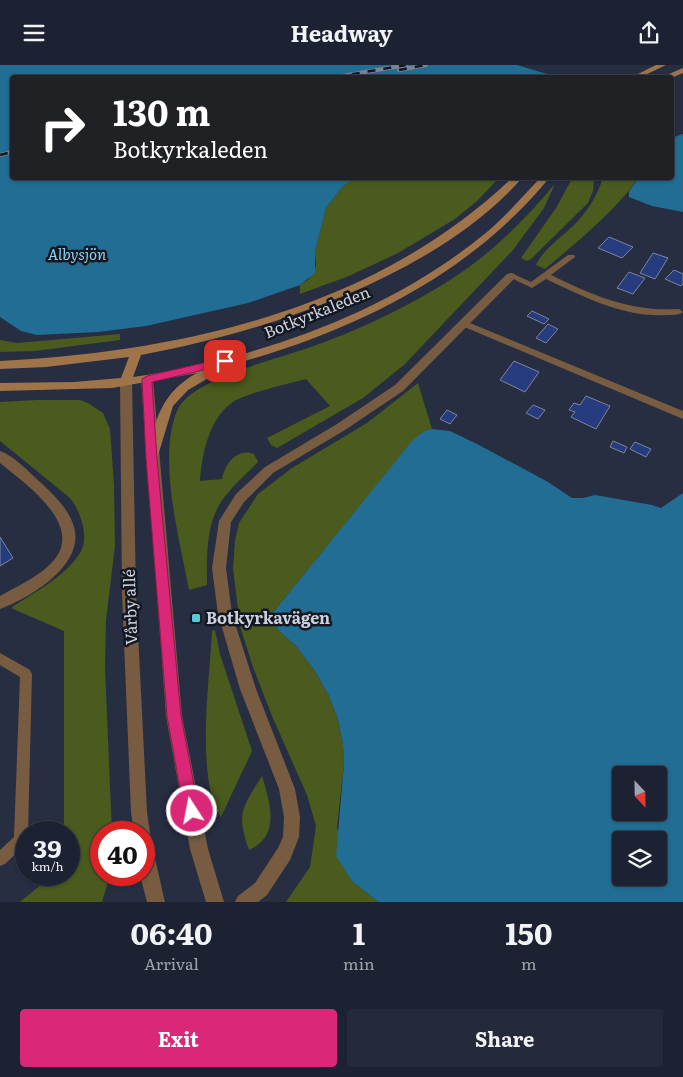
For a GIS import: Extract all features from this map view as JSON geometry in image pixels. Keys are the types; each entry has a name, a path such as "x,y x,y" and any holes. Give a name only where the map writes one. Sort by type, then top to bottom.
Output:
{"main road":[{"path":"640,75 662,65"},
{"path":"671,75 683,70"},
{"name":"Botkyrkaleden","path":"4,365 136,353 231,333 292,313 420,255 457,232 490,206 516,180"},
{"name":"Botkyrkaleden","path":"0,387 147,379 241,357 288,343 331,327 378,306 425,281 485,239 543,180"},
{"path":"136,353 147,379"},
{"path":"126,381 136,353"},
{"path":"152,459 170,399 194,379 241,357"}],"street":[{"path":"244,902 260,889 284,854 291,837 292,817 287,789 248,689 225,615 219,568 225,521 240,498 269,469 341,427 399,388 511,276"},
{"name":"Vårby allé","path":"147,379 174,716 199,849 215,902"},
{"name":"Vårby allé","path":"126,381 129,593 140,821"},
{"path":"0,456 51,500 62,513 69,530 70,545 63,558 44,577 0,603"},
{"path":"152,886 156,902"}],"lane":[{"path":"511,276 532,285 571,257"},
{"path":"546,276 590,296 634,310 658,314 678,313"},
{"path":"465,324 683,415"},
{"path":"0,659 26,674 20,840 0,859"}],"green space":[{"path":"352,180 497,180 477,201 455,219 398,253 349,276 300,294 300,285 309,279 316,266 315,252 326,208 343,186"},
{"path":"571,180 594,180 593,191 588,203 531,259 527,261 521,258 556,208"},
{"path":"602,180 637,180 617,204 582,238 545,269 536,265 548,248 583,215 592,203"},
{"path":"555,184 544,208 513,250 405,364 363,398 277,448 271,445 267,438 330,406 306,379 247,396 233,402 225,409 218,417 208,437 200,481 222,479 229,463 233,458 242,453 254,454 258,462 233,487 217,508 211,524 208,541 207,585 189,590 172,500 169,452 171,430 177,411 184,400 197,390 231,373 345,334 415,301 458,275 498,244"},
{"path":"120,334 120,340 35,351 0,352 0,340 17,343"},
{"path":"418,383 432,429 424,431 411,443 272,614 272,620 278,630 296,646 315,671 329,696 338,719 344,763 337,827 352,881 378,902 286,902 310,867 316,826 307,795 272,716 240,626 233,568 235,541 239,523 258,494 292,468 367,423"},
{"path":"80,400 103,413 110,429 114,485 115,546 106,620 105,668 112,821 90,821 90,886 107,886 102,902 20,902 40,886 80,886 80,821 64,821 64,631 11,608 66,570 83,547 84,532 80,517 70,498 0,441 0,402"},
{"path":"215,630 220,654 252,751 221,817 213,800 208,779 206,754 207,700 212,631"},
{"path":"262,776 270,807 269,827 266,836 259,844 249,850 243,827 243,811"}],"water":[{"name":"Albysjön","path":"0,65 517,65 550,75 10,75 10,180 352,180 343,186 326,208 315,252 315,273 300,285 248,303 146,326 98,332 37,335 21,331 0,317"},
{"path":"683,134 683,212 652,206 629,197 629,191 637,180 674,180 674,137"},
{"path":"432,429 450,431 548,482 572,498 595,495 661,508 683,493 683,902 378,902 352,881 336,856 344,763 338,719 329,696 315,671 296,646 278,630 272,620 272,614 412,441 424,431"}],"building":[{"path":"609,237 633,247 622,258 598,248"},
{"path":"653,253 668,258 655,279 640,273"},
{"path":"674,270 683,274 683,284 681,286 665,279"},
{"path":"629,272 645,278 633,294 617,288"},
{"path":"532,311 549,319 544,324 527,316"},
{"path":"548,324 558,329 546,343 536,338"},
{"path":"514,361 539,372 525,392 500,380"},
{"path":"586,396 610,406 596,429 571,417 575,412 569,410 574,403 580,405"},
{"path":"533,405 545,410 538,419 526,413"},
{"path":"447,410 457,415 450,424 440,419"},
{"path":"613,441 627,447 624,453 610,447"},
{"path":"635,442 651,449 646,457 630,449"},
{"path":"0,537 13,558 0,566"}],"railway":[{"path":"348,75 406,65"},
{"path":"399,70 426,65"},
{"path":"0,155 10,152"}],"place":[{"name":"Botkyrkavägen","path":"196,618"}],"route":[{"path":"192,811 174,716 147,379 193,370 225,361"}]}
